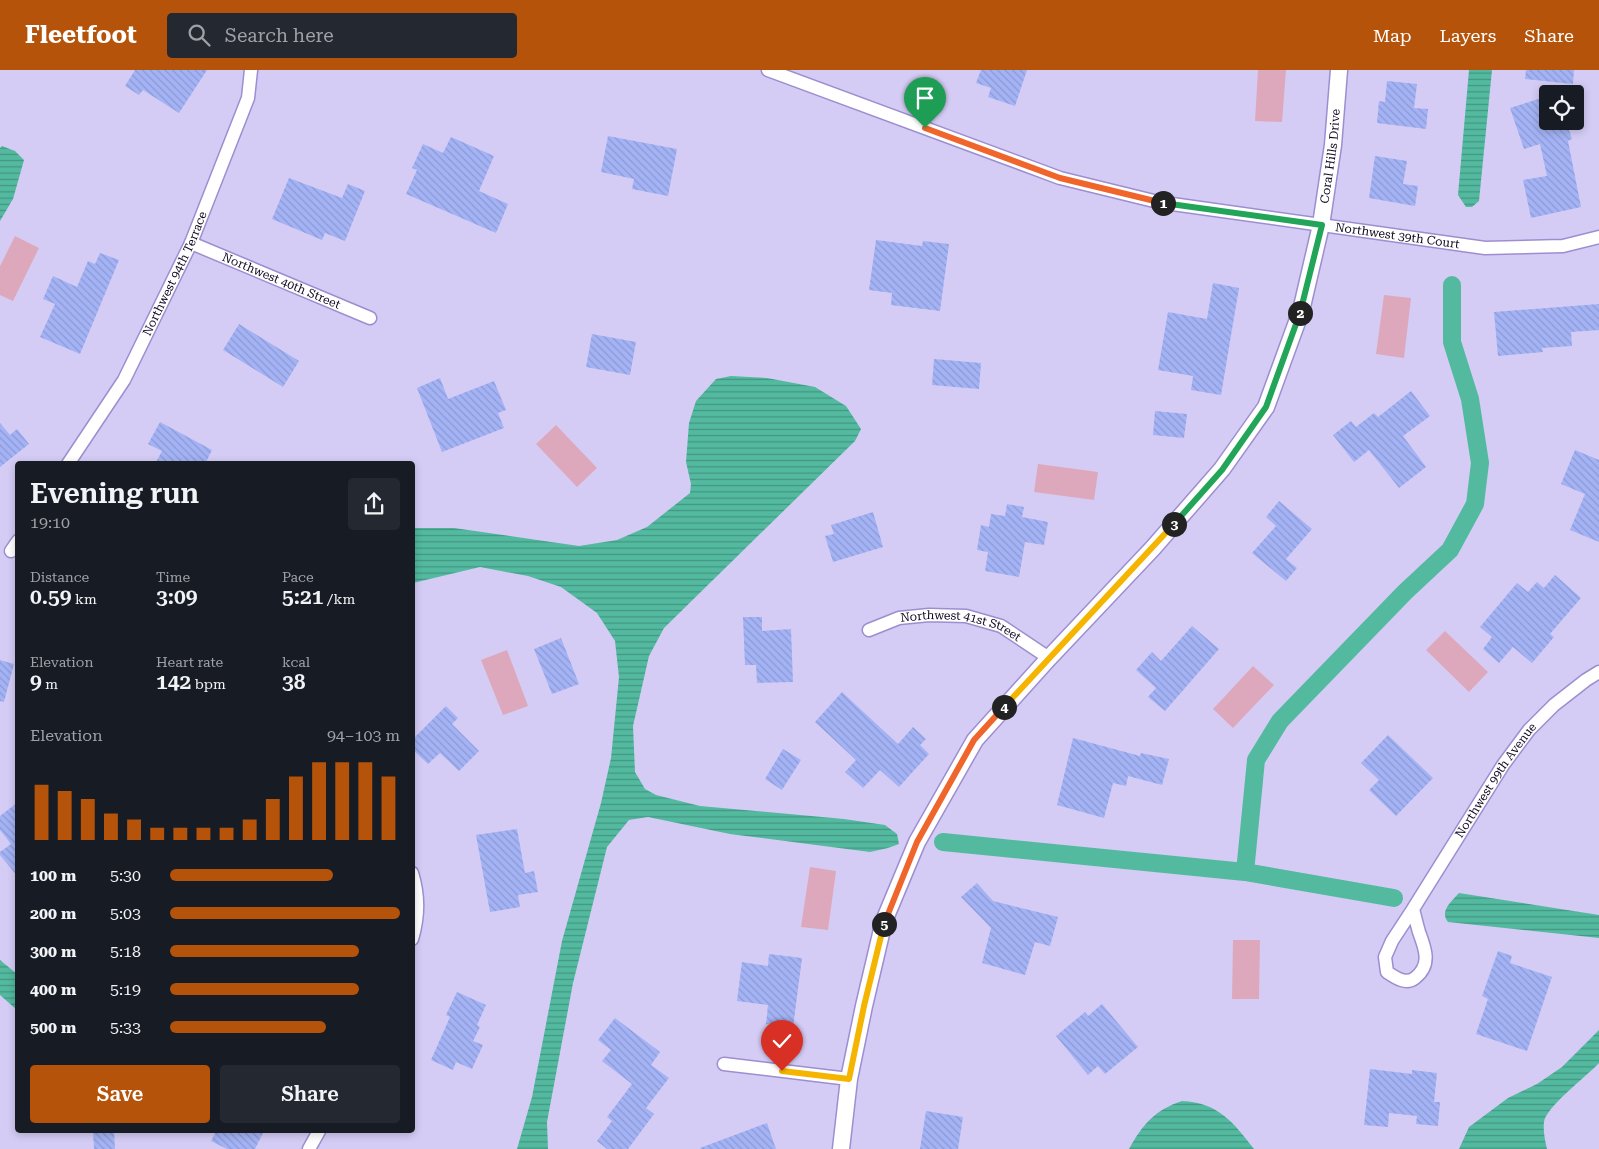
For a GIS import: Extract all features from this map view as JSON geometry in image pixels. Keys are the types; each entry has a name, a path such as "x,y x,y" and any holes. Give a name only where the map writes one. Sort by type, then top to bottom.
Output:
{"street":[{"name":"Northwest 94th Terrace","path":"70,461 124,380 190,243 248,98 251,70"},
{"name":"Northwest 39th Court","path":"768,70 1060,178 1158,202 1485,248 1563,246 1599,237"},
{"name":"Coral Hills Drive","path":"841,1149 849,1079 884,921 917,842 974,740 1153,548 1222,470 1266,407 1301,311 1322,225 1333,145 1339,70"},
{"name":"Northwest 40th Street","path":"190,243 370,318"},
{"name":"Northwest 41st Street","path":"869,630 899,618 966,616 1002,626 1049,658"},
{"name":"Northwest 99th Avenue","path":"1414,909 1419,931 1426,947 1425,962 1422,973 1412,980 1399,980 1387,972 1385,957 1392,941 1414,909 1503,765 1529,730 1554,705 1599,672"},
{"path":"415,882 418,898 415,928"},
{"path":"724,1064 849,1079"},
{"path":"309,1149 318,1133"}],"shaded area":[{"path":"1258,70 1286,70 1282,122 1255,121"},
{"path":"1469,70 1492,70 1479,201 1472,207 1466,207 1458,195"},
{"path":"2,146 15,151 24,160 13,199 0,221 0,148"},
{"path":"15,236 39,248 13,301 0,295 0,266"},
{"path":"1384,295 1411,298 1404,358 1376,354"},
{"path":"731,376 767,378 815,387 846,406 861,429 855,441 664,628 649,656 633,726 635,772 645,789 656,795 700,806 844,819 885,825 897,834 899,844 870,852 730,834 648,817 629,820 607,847 573,983 547,1122 548,1149 517,1149 532,1097 562,941 601,803 611,758 619,677 615,641 597,613 561,587 528,576 480,567 415,583 415,528 454,528 579,546 617,540 647,527 690,493 691,484 686,462 689,423 696,401 716,379"},
{"path":"556,425 597,468 577,487 536,444"},
{"path":"1038,464 1098,472 1094,500 1034,492"},
{"path":"1445,631 1488,672 1469,692 1426,650"},
{"path":"507,650 528,706 503,715 481,660"},
{"path":"1253,666 1274,685 1233,728 1213,709"},
{"path":"810,867 836,871 828,930 801,927"},
{"path":"1459,893 1599,915 1599,938 1448,922 1445,914 1446,910"},
{"path":"1233,940 1260,940 1259,999 1232,999"},
{"path":"0,960 15,972 15,1008 0,995"},
{"path":"1599,1030 1599,1063 1559,1100 1546,1116 1544,1128 1547,1149 1459,1149 1469,1127 1508,1098 1537,1084 1562,1067"},
{"path":"1182,1101 1216,1110 1232,1122 1254,1149 1129,1149 1139,1132 1151,1119 1164,1109"}],"building":[{"path":"135,70 207,70 179,113 143,90 139,95 125,86"},
{"path":"981,70 1027,70 1015,106 988,97 991,88 976,83"},
{"path":"1526,70 1574,70 1573,84 1525,79"},
{"path":"1387,81 1417,84 1414,108 1428,109 1426,129 1377,123 1379,101 1385,102"},
{"path":"1539,99 1539,130 1569,130 1572,139 1568,141 1581,207 1531,218 1523,180 1547,176 1540,144 1524,149 1510,108"},
{"path":"608,136 677,149 668,196 632,189 634,179 601,172"},
{"path":"451,137 494,156 479,191 508,204 496,233 406,194 417,170 412,168 423,144 443,153"},
{"path":"1375,156 1407,161 1403,184 1418,186 1415,206 1369,198"},
{"path":"289,178 342,198 348,184 365,191 345,241 325,233 322,240 272,219"},
{"path":"876,240 922,246 923,241 949,244 940,311 891,305 892,293 869,290"},
{"path":"100,253 119,260 80,354 40,337 55,304 43,299 53,276 77,287 88,261 95,264"},
{"path":"1213,283 1239,288 1221,395 1191,390 1193,376 1158,370 1168,312 1207,319"},
{"path":"1599,304 1599,330 1571,332 1572,346 1542,348 1543,352 1498,356 1494,312"},
{"path":"239,324 299,361 283,387 223,350"},
{"path":"592,334 636,342 630,375 586,367"},
{"path":"934,359 981,363 979,389 932,385"},
{"path":"440,378 448,399 494,381 506,410 498,413 504,428 442,452 417,388"},
{"path":"1411,391 1430,416 1403,436 1426,467 1399,488 1369,450 1354,462 1333,435 1351,421 1356,427 1374,413 1378,417"},
{"path":"1155,411 1187,414 1184,438 1153,435"},
{"path":"160,422 212,450 206,461 157,461 162,451 148,444"},
{"path":"0,423 10,435 17,429 29,444 0,467"},
{"path":"1575,450 1599,460 1599,542 1570,530 1585,494 1561,484"},
{"path":"1279,501 1312,529 1286,559 1297,568 1286,581 1252,553 1276,526 1266,517"},
{"path":"1007,504 1024,507 1022,517 1048,522 1044,545 1025,542 1019,577 985,571 988,552 977,550 981,525 989,527 991,514 1005,516"},
{"path":"873,512 883,547 833,562 825,536 834,534 831,525"},
{"path":"1555,575 1581,598 1550,634 1554,637 1532,663 1513,647 1499,663 1483,649 1492,637 1480,627 1517,583 1528,592 1537,582 1544,588"},
{"path":"743,617 762,617 762,631 791,629 793,682 757,683 756,665 745,665"},
{"path":"1192,626 1219,649 1165,711 1148,697 1156,688 1136,670 1152,652 1161,661"},
{"path":"561,638 579,684 552,694 534,649"},
{"path":"0,660 14,664 4,702 0,701"},
{"path":"842,692 898,744 913,727 926,739 920,745 929,754 899,787 880,770 863,788 845,772 856,760 815,722"},
{"path":"446,706 458,718 452,724 479,751 459,771 440,753 428,764 415,752 415,737"},
{"path":"1388,735 1433,778 1396,816 1369,790 1379,780 1361,763"},
{"path":"1073,738 1140,756 1141,753 1169,759 1162,785 1128,776 1126,786 1113,783 1104,818 1057,805"},
{"path":"783,749 801,760 782,790 765,779"},
{"path":"15,804 15,873 0,855 0,852 11,844 0,830 0,816"},
{"path":"517,829 525,873 534,871 538,892 518,895 520,907 490,912 476,835"},
{"path":"977,883 993,901 1058,917 1050,946 1035,942 1025,975 982,963 991,928 961,897"},
{"path":"1498,951 1512,956 1510,963 1552,977 1527,1051 1476,1034 1488,999 1482,996"},
{"path":"769,954 802,958 793,1027 766,1024 768,1005 737,1001 742,962 768,966"},
{"path":"457,992 486,1005 477,1025 480,1027 473,1041 483,1045 472,1069 456,1062 453,1070 431,1060 450,1017 446,1015"},
{"path":"1102,1004 1138,1047 1105,1074 1098,1066 1088,1075 1056,1036 1085,1012 1088,1016"},
{"path":"615,1018 660,1052 651,1065 669,1078 646,1108 654,1114 628,1149 607,1149 597,1141 612,1121 607,1117 632,1084 602,1061 611,1050 598,1040"},
{"path":"1370,1069 1412,1074 1412,1070 1437,1073 1434,1102 1440,1102 1438,1126 1416,1124 1417,1116 1389,1113 1388,1127 1364,1125"},
{"path":"926,1111 963,1117 958,1149 920,1149"},
{"path":"767,1123 776,1149 700,1148"},
{"path":"93,1133 114,1133 115,1149 94,1149"},
{"path":"215,1133 263,1133 255,1149 227,1149 211,1141"}],"waterway":[{"path":"1245,872 1256,760 1280,721 1405,592 1450,550 1475,504 1480,463 1470,399 1452,342 1452,285"},
{"path":"943,842 1245,872 1394,898"}],"route":[{"path":"782,1071 849,1079 884,921 917,842 974,740 1153,548 1222,470 1266,407 1301,311 1322,225 1158,202 1060,178 925,128"}]}
